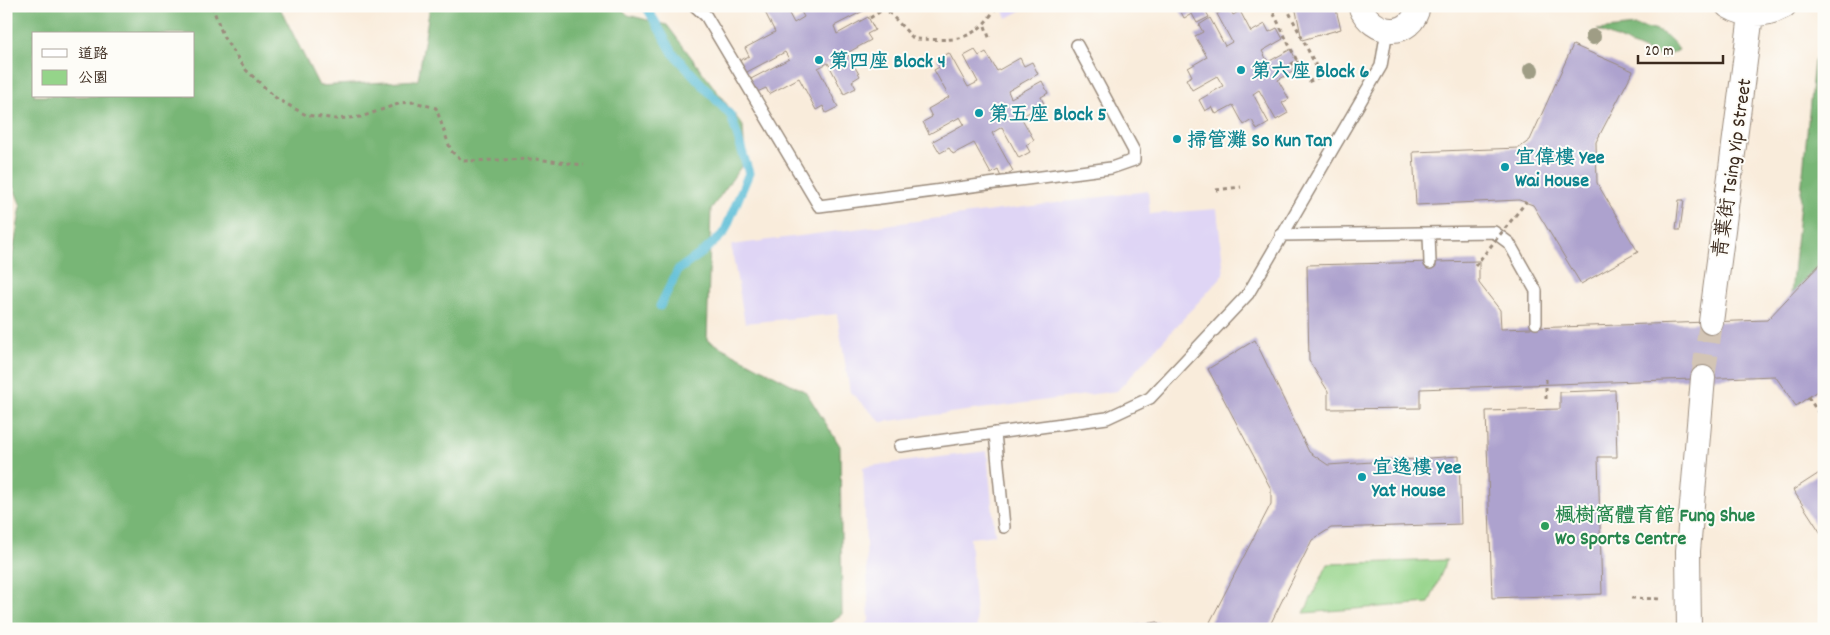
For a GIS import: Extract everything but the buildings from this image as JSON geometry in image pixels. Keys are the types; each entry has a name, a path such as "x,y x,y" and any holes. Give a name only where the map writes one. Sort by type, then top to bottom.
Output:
{"street":[{"path":"1360,6 1370,23 1387,30 1406,25 1413,19 1418,6"},
{"path":"1728,6 1736,11 1751,14 1768,14 1784,6"},
{"name":"青葉街 Tsing Yip Street","path":"1711,322 1751,14"},
{"path":"1689,629 1688,551 1703,378"}],"lane":[{"path":"695,6 706,16 819,206 1111,168 1134,160 1134,151 1077,45"},
{"path":"900,446 1107,418 1150,398 1248,294 1380,66 1387,30"},
{"path":"1280,236 1494,232 1509,243 1536,291 1536,323"},
{"path":"1429,234 1430,263"},
{"path":"995,433 1004,527"}],"path":[{"path":"212,6 224,38 246,70 276,98 306,115 336,119 361,117 401,103 414,102 436,108 451,151 463,161 534,159 584,165"},
{"path":"870,18 884,8 914,38 956,40 985,26 997,6"},
{"path":"1270,6 1308,82 1321,76 1286,6"},
{"path":"985,26 990,40"},
{"path":"1281,70 1297,61"},
{"path":"1216,190 1241,187"},
{"path":"1475,266 1526,202"},
{"path":"1546,380 1546,400"},
{"path":"1808,398 1824,421"}],"shaded area":[{"path":"1001,6 1030,6 1007,18"},
{"path":"1148,191 1150,214 1217,209 1224,274 1117,391 881,422 850,392 837,314 745,323 731,245"},
{"path":"987,451 995,535 970,538 977,629 862,629 869,621 863,467"}],"green space":[{"path":"6,6 279,6 319,86 418,80 430,6 619,6 628,15 667,25 743,126 745,161 711,209 707,340 806,392 840,446 842,614 825,629 6,629 6,294 21,206 6,168"},
{"path":"1635,26 1660,32 1670,39 1679,50 1663,58 1597,30"},
{"path":"1824,43 1824,259 1791,294 1814,61"},
{"path":"1447,560 1429,603 1304,613 1328,564"}],"waterway":[{"path":"646,6 673,53 731,116 749,173 724,233 703,252 678,270 660,306"}],"tunnel":[{"path":"1703,378 1711,322"}],"place":[{"name":"第四座 Block 4","path":"819,60"},
{"name":"第六座 Block 6","path":"1241,70"},
{"name":"第五座 Block 5","path":"979,113"},
{"name":"掃管灘 So Kun Tan","path":"1177,139"},
{"name":"宜偉樓 Yee Wai House","path":"1505,167"},
{"name":"宜逸樓 Yee Yat House","path":"1362,477"},
{"name":"楓樹窩體育館 Fung Shue Wo Sports Centre","path":"1545,526"}]}
